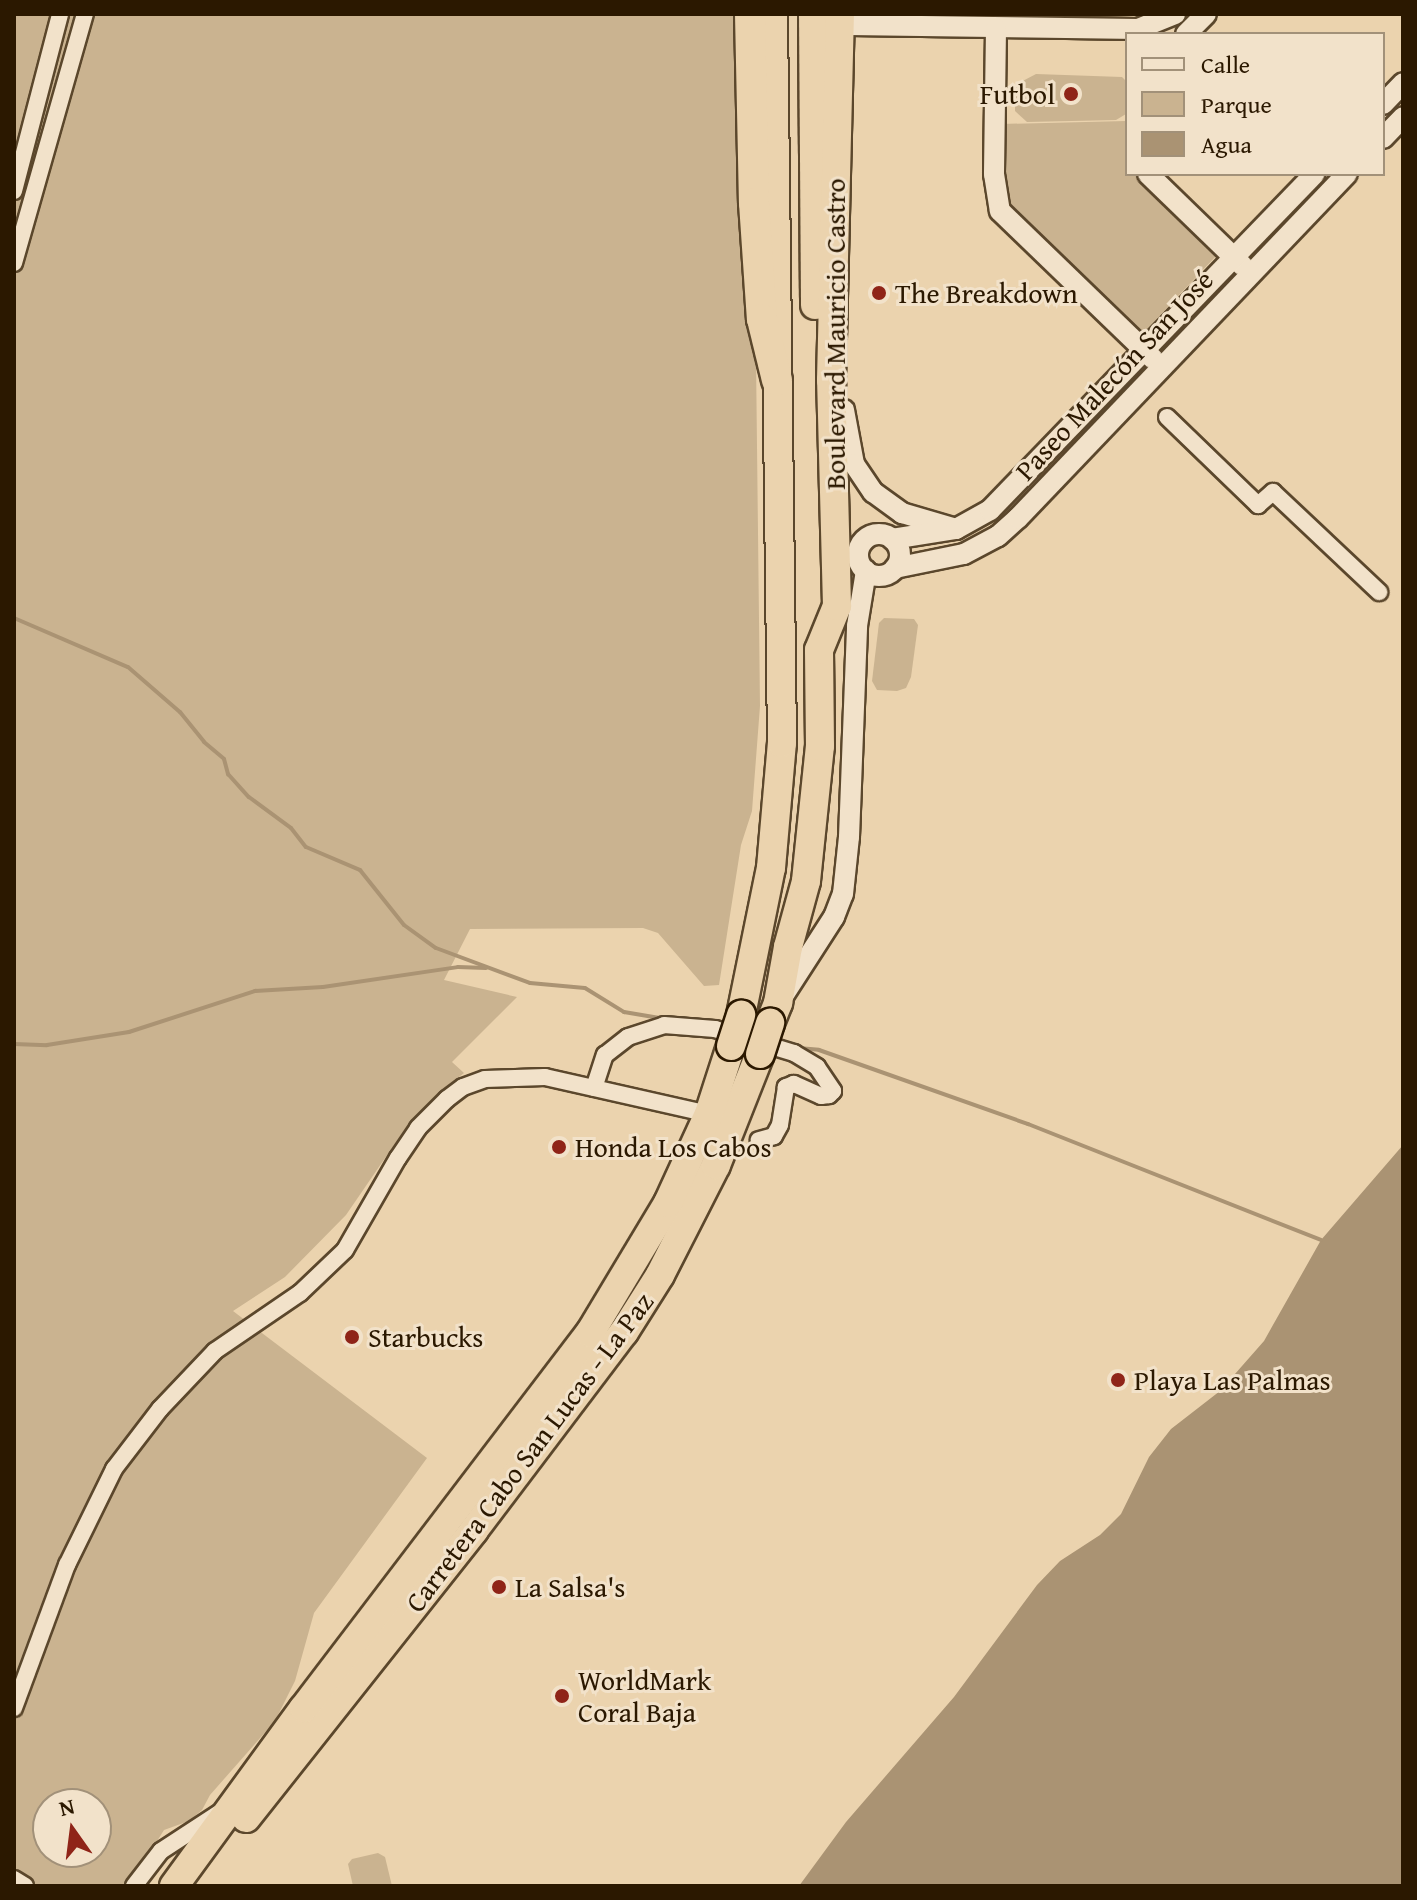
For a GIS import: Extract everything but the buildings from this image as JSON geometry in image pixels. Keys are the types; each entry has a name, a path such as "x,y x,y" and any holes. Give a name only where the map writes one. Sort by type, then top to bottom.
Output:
{"highway":[{"path":"750,14 754,203 761,304 777,380"},
{"name":"Boulevard Mauricio Castro","path":"741,1015 759,937 776,831 782,743 773,14"},
{"name":"Boulevard Mauricio Castro","path":"781,639 796,545 788,14"},
{"name":"Boulevard Mauricio Castro","path":"806,881 820,746 813,14"},
{"name":"Boulevard Mauricio Castro","path":"819,650 837,606 831,380 846,18"},
{"path":"831,380 845,282"},
{"name":"Carretera Cabo San Lucas - La Paz","path":"196,1886 493,1506 630,1323 660,1275 710,1177 760,1054 774,1013 806,881"},
{"name":"Carretera Cabo San Lucas - La Paz","path":"174,1886 590,1333 653,1232 709,1114 741,1015"}],"street":[{"path":"14,191 60,14"},
{"path":"14,263 85,14"},
{"path":"956,529 902,513 873,492 854,464 849,447 844,410 846,18 996,29 1138,31 1175,14"},
{"path":"1188,32 1206,14"},
{"path":"996,29 994,174 1000,211 1161,366"},
{"path":"44,80 65,86"},
{"path":"1385,102 1403,83"},
{"path":"1385,136 1403,117"},
{"path":"1150,176 1249,272"},
{"name":"Paseo Malecón San José","path":"892,539 956,529 990,510 1313,176"},
{"name":"Paseo Malecón San José","path":"895,568 964,554 998,536 1249,272 1345,176"},
{"path":"1167,417 1258,505 1273,492 1379,592"},
{"path":"774,1013 834,917 843,894 849,837 857,626 866,571 858,557 863,542 877,534 892,539 900,553 895,568 881,576 866,571"},
{"path":"594,1088 605,1055 628,1037 664,1025 715,1029 794,1053 817,1067 833,1091 821,1096 794,1084 786,1087 780,1125 774,1136 759,1140"},
{"path":"14,1708 67,1565 114,1469 160,1409 215,1351 300,1293 345,1250 418,1128 447,1099 463,1087 485,1079 545,1077 709,1114"},
{"path":"134,1886 161,1851 234,1804"},
{"path":"14,1879 25,1886"}],"green space":[{"path":"14,14 739,14 755,271 760,706 752,811 741,845 719,985 704,986 658,933 643,928 470,929 444,980 517,997 452,1062 464,1073 436,1095 407,1126 346,1215 285,1277 233,1311 427,1458 314,1613 295,1681 275,1721 210,1795 202,1810 189,1821 164,1830 129,1886 35,1886 29,1876 14,1871"},
{"name":"Futbol","path":"1036,74 1122,77 1125,80 1125,115 1116,120 1027,122 1015,111 1017,84"},
{"path":"1125,121 1125,176 1135,176 1217,255 1142,334 1002,198 1001,124"},
{"path":"884,618 914,619 918,625 911,677 906,688 897,691 877,690 872,681 879,623"},
{"path":"378,1853 385,1857 392,1886 353,1886 348,1864 352,1859"}],"water":[{"path":"1403,1145 1403,1886 799,1886 846,1822 954,1697 1037,1585 1060,1561 1100,1535 1121,1514 1149,1457 1171,1429 1220,1391 1264,1341 1321,1240"}],"waterway":[{"path":"14,618 128,667 180,712 204,742 224,759 228,774 249,797 291,828 306,847 360,870 404,925 436,948 530,983 585,988 624,1012 665,1019"},
{"path":"14,1044 47,1045 129,1032 255,991 323,987 458,967 486,968"},
{"path":"798,1048 819,1050 1028,1124 1321,1240"}],"place":[{"name":"Futbol","path":"1071,94"},
{"name":"The Breakdown","path":"879,293"},
{"name":"Honda Los Cabos","path":"559,1147"},
{"name":"Starbucks","path":"352,1337"},
{"name":"Playa Las Palmas","path":"1118,1380"},
{"name":"La Salsa's","path":"499,1587"},
{"name":"WorldMark Coral Baja","path":"562,1696"}]}
